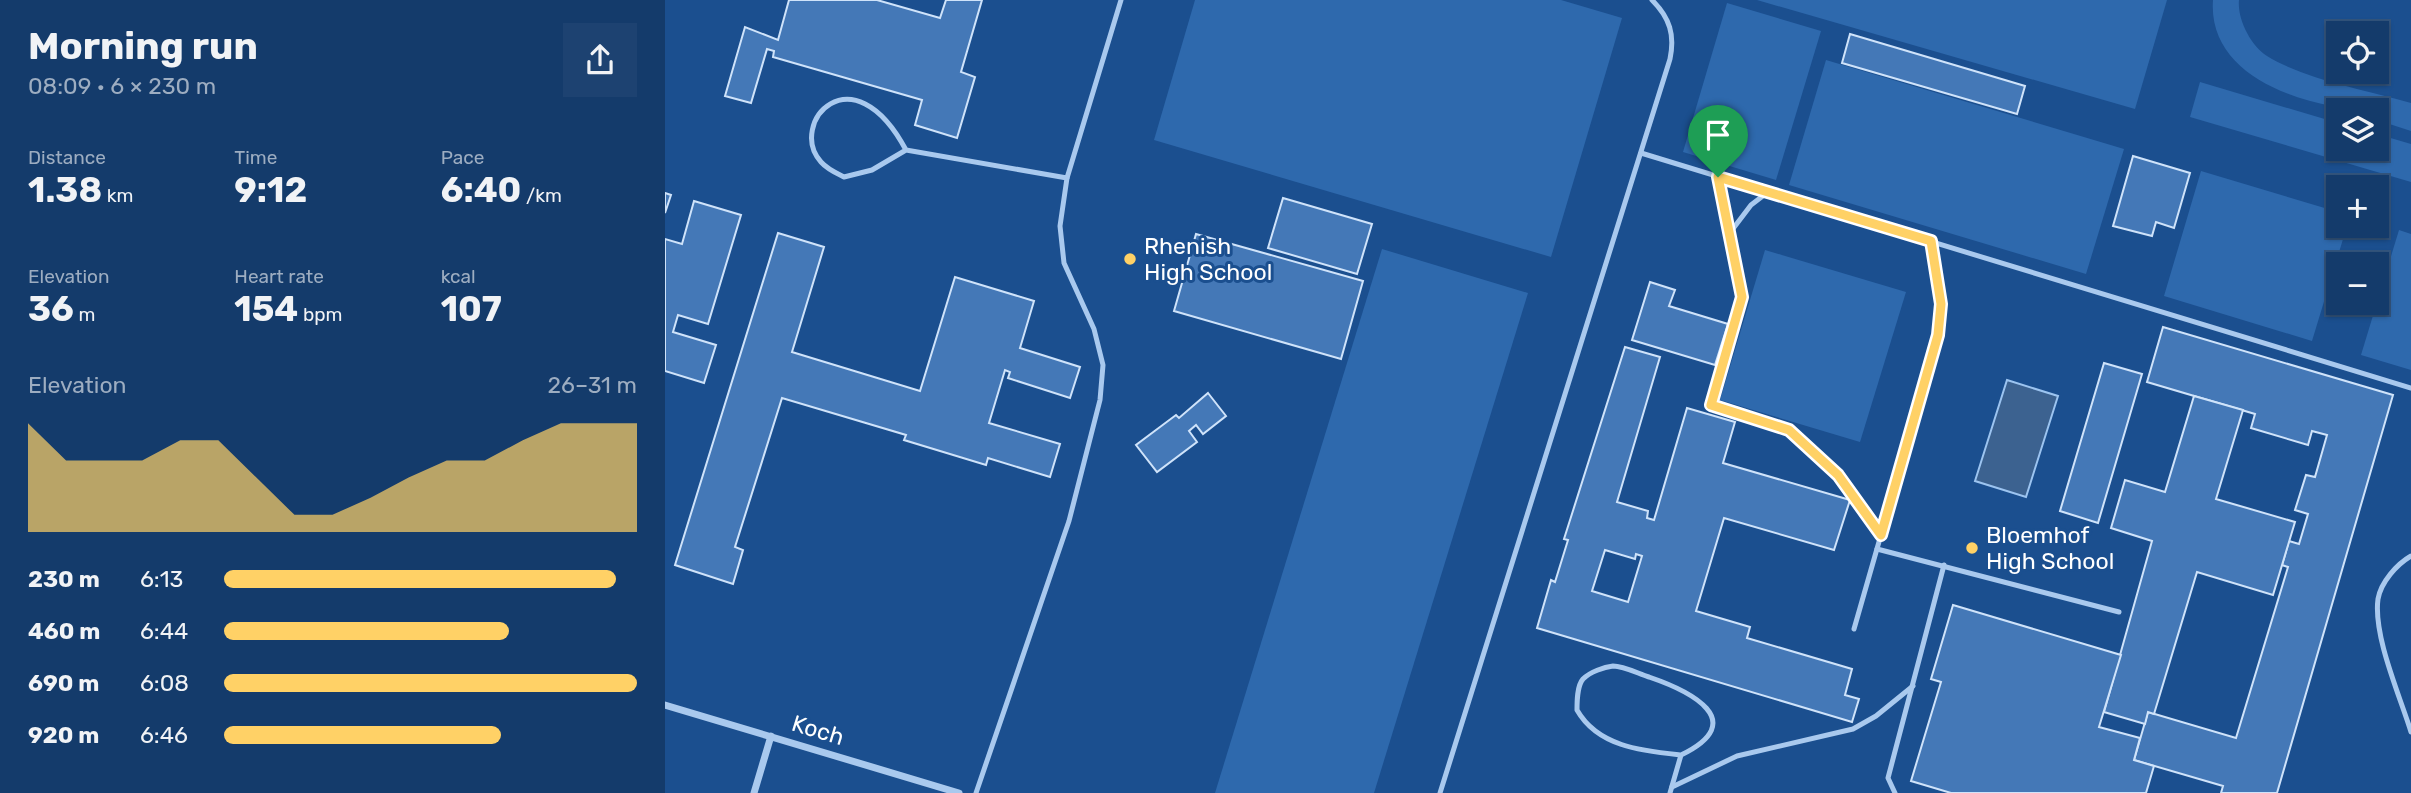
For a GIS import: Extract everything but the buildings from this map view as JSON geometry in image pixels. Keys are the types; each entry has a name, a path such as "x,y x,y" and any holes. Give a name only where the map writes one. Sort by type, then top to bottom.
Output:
{"street":[{"name":"Koch","path":"665,705 959,793"},
{"path":"754,793 771,736"}],"lane":[{"path":"975,793 1069,521 1100,400 1103,365 1094,329 1064,263 1060,226 1067,178 1121,0"},
{"path":"1440,793 1673,44 1670,24 1652,0"},
{"path":"906,150 893,127 877,110 859,100 842,98 831,103 819,114 812,130 813,144 820,161 844,177 865,173 906,150 1067,178"},
{"path":"1641,153 2411,388"},
{"path":"1718,177 1742,297 1711,405 1789,430 1838,475 1881,535"},
{"path":"1729,234 1751,205 1767,192"},
{"path":"1854,629 1938,335 1941,304 1931,241"},
{"path":"1877,549 2119,612"},
{"path":"2411,556 2385,581 2378,598 2384,647 2411,732"},
{"path":"1895,793 1889,786 1888,778 1944,565"},
{"path":"1671,790 1681,755 1699,746 1710,731 1713,717 1706,704 1666,683 1615,666 1599,669 1583,679 1577,695 1577,710 1596,732 1629,746 1681,755"},
{"path":"1671,790 1737,756 1853,729 1876,716 1913,686"}],"shaded area":[{"path":"1195,0 1561,0 1622,18 1551,257 1154,140"},
{"path":"1757,0 2167,0 2135,109"},
{"path":"2213,0 2239,0 2243,23 2261,52 2300,72 2326,80 2326,84 2340,84 2411,103 2411,131 2389,124 2389,98 2326,98 2326,104 2296,97 2269,85 2246,70 2227,51 2216,28"},
{"path":"1727,3 1821,31 1776,180 1683,152"},
{"path":"1826,60 2124,149 2086,274 1789,185"},
{"path":"2200,82 2326,119 2326,157 2190,117"},
{"path":"2389,138 2411,144 2411,182 2340,161 2389,161"},
{"path":"2201,171 2326,208 2326,238 2343,238 2339,252 2326,252 2326,295 2312,341 2164,296"},
{"path":"2399,230 2411,234 2411,370 2361,355 2373,315 2389,315 2389,263"},
{"path":"1382,249 1528,293 1374,793 1215,793"},
{"path":"1765,250 1906,292 1860,442 1720,400"},
{"path":"2007,380 2058,396 2026,497 1975,481"}],"place":[{"name":"Rhenish High School","path":"1130,259"},
{"name":"Bloemhof High School","path":"1972,548"}],"route":[{"path":"1718,177 1931,241 1941,304 1938,335 1881,535 1838,475 1789,430 1711,405 1742,297 1718,177"}]}
